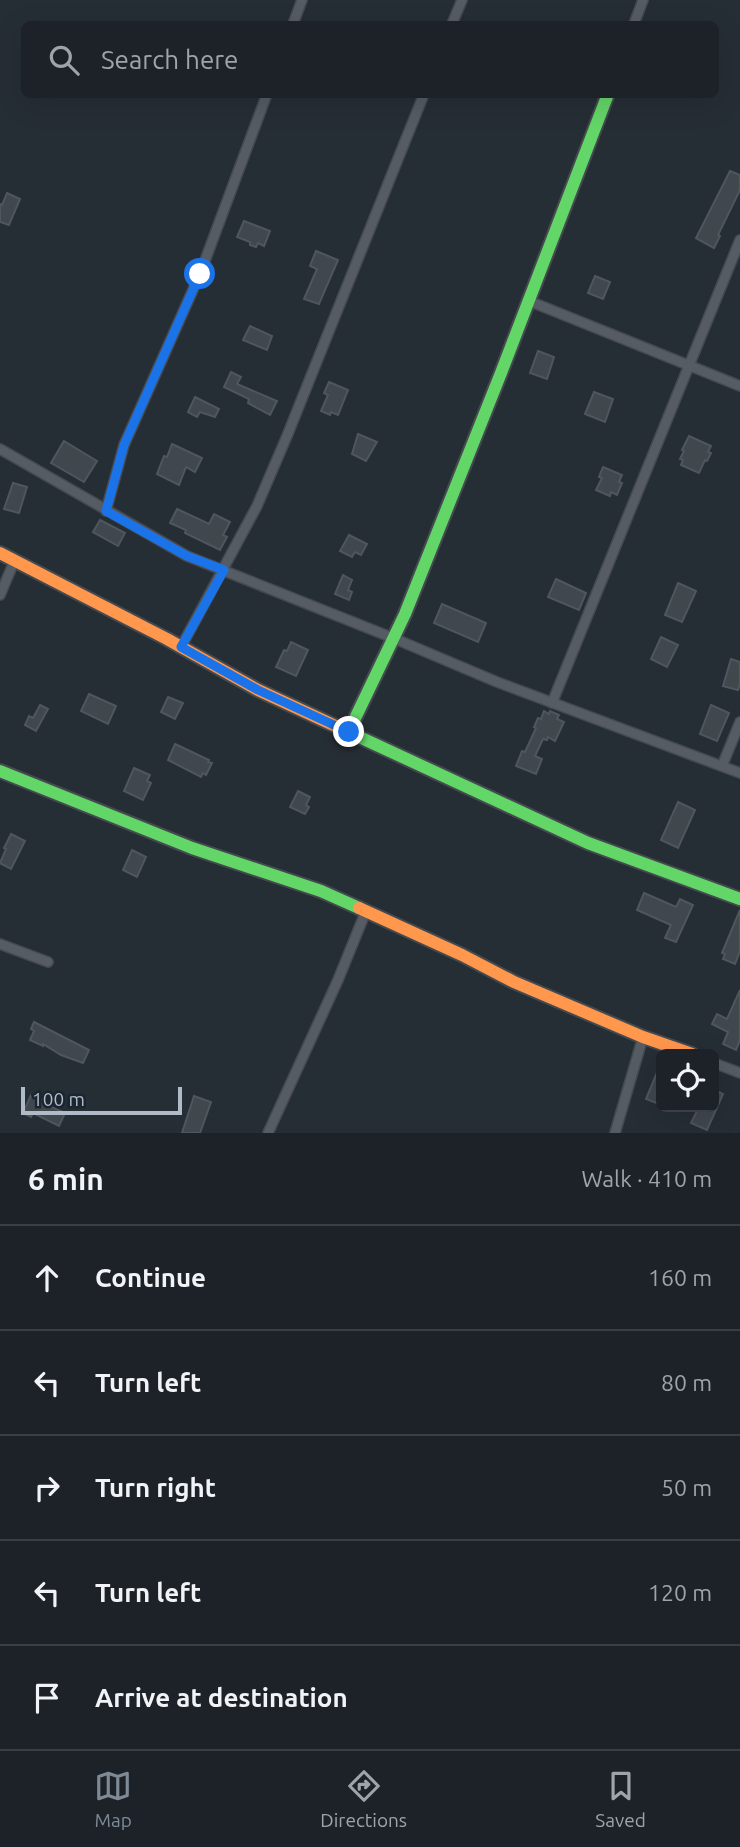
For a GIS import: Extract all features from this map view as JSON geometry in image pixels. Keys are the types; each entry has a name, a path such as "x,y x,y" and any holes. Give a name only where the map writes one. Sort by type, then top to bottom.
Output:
{"street":[{"path":"294,21 302,0"},
{"path":"453,21 462,0"},
{"path":"635,21 643,0"},
{"path":"106,511 124,445 200,274 266,98"},
{"path":"181,647 257,506 422,98"},
{"path":"349,732 405,614 606,98"},
{"path":"552,703 740,240"},
{"path":"529,302 740,386"},
{"path":"0,449 187,556 497,682 740,773"},
{"path":"0,553 258,690 589,843 740,899"},
{"path":"0,595 14,562"},
{"path":"722,766 740,722"},
{"path":"0,771 192,848 321,891 462,955 514,982 678,1049"},
{"path":"268,1133 338,980 366,911"},
{"path":"0,944 48,962"},
{"path":"615,1133 643,1037"},
{"path":"719,1065 740,1073"}],"building":[{"path":"730,171 740,175 740,190 714,248 696,238"},
{"path":"7,193 20,199 9,225 0,222 0,204 2,205"},
{"path":"244,221 270,231 264,246 258,243 256,247 250,245 250,242 237,237"},
{"path":"316,251 338,260 319,304 304,299 317,269 310,266"},
{"path":"595,276 610,282 603,299 588,293"},
{"path":"250,326 272,336 267,350 243,340"},
{"path":"538,351 554,357 547,379 530,373"},
{"path":"231,372 241,377 237,384 277,401 270,415 248,403 249,399 224,387"},
{"path":"329,382 348,390 338,415 321,411 328,395 324,393"},
{"path":"594,392 613,399 605,422 585,414"},
{"path":"195,397 219,409 215,417 200,412 197,417 188,412"},
{"path":"358,434 377,442 366,461 352,454"},
{"path":"689,436 711,446 708,452 711,453 699,473 681,465 682,450"},
{"path":"64,441 97,461 84,482 51,463"},
{"path":"172,444 202,458 195,472 186,467 179,485 157,474"},
{"path":"603,467 622,475 617,495 611,492 610,496 596,490 602,478 599,477"},
{"path":"13,483 27,487 19,513 4,509"},
{"path":"177,509 209,524 214,514 230,522 223,535 227,537 220,550 170,523"},
{"path":"100,520 125,533 118,546 93,532"},
{"path":"349,535 367,544 361,555 355,552 352,557 340,551"},
{"path":"343,575 352,580 348,590 352,592 349,600 335,594"},
{"path":"556,579 586,593 579,610 548,597"},
{"path":"678,583 696,591 682,622 665,615"},
{"path":"442,604 486,623 478,642 434,623"},
{"path":"661,637 678,645 667,667 651,659"},
{"path":"291,642 308,650 296,676 276,667"},
{"path":"731,659 740,662 738,690 723,686"},
{"path":"89,694 116,706 108,724 81,711"},
{"path":"168,697 183,703 175,719 161,712"},
{"path":"40,705 48,709 36,731 25,725 29,716 33,718"},
{"path":"711,705 729,713 717,741 700,734"},
{"path":"544,711 559,715 557,719 564,722 555,741 548,737 547,740 543,739 535,756 542,759 536,774 516,766 536,728 534,727 538,718 541,719"},
{"path":"175,744 212,763 206,775 203,773 201,777 168,760"},
{"path":"134,768 150,775 147,781 151,783 143,800 124,791"},
{"path":"298,791 310,797 305,814 290,807"},
{"path":"678,802 695,810 678,848 661,840"},
{"path":"11,834 25,841 11,869 0,863"},
{"path":"132,850 146,857 137,877 123,870"},
{"path":"644,893 676,907 680,899 693,905 676,942 665,938 671,925 637,910"},
{"path":"740,910 740,951 735,964 723,959 725,954 722,953"},
{"path":"740,990 740,1040 736,1050 723,1044 728,1032 712,1024 717,1014 727,1019"},
{"path":"34,1022 89,1050 83,1063 30,1040"},
{"path":"656,1075 656,1103 646,1099"},
{"path":"31,1095 65,1113 59,1126 33,1113 31,1117 23,1113"},
{"path":"194,1096 211,1102 200,1133 182,1133"},
{"path":"696,1112 715,1112 707,1130 691,1123"}],"traffic: fast":[{"path":"349,731 405,614 606,98"},
{"path":"342,729 588,843 740,899"},
{"path":"0,771 192,848 321,891 359,908"}],"traffic: slow":[{"path":"0,553 167,639 258,690 342,729"},
{"path":"359,908 514,982 678,1049"}],"route":[{"path":"200,274 124,445 106,511 187,556 224,570 181,647 258,690 349,732"}]}
